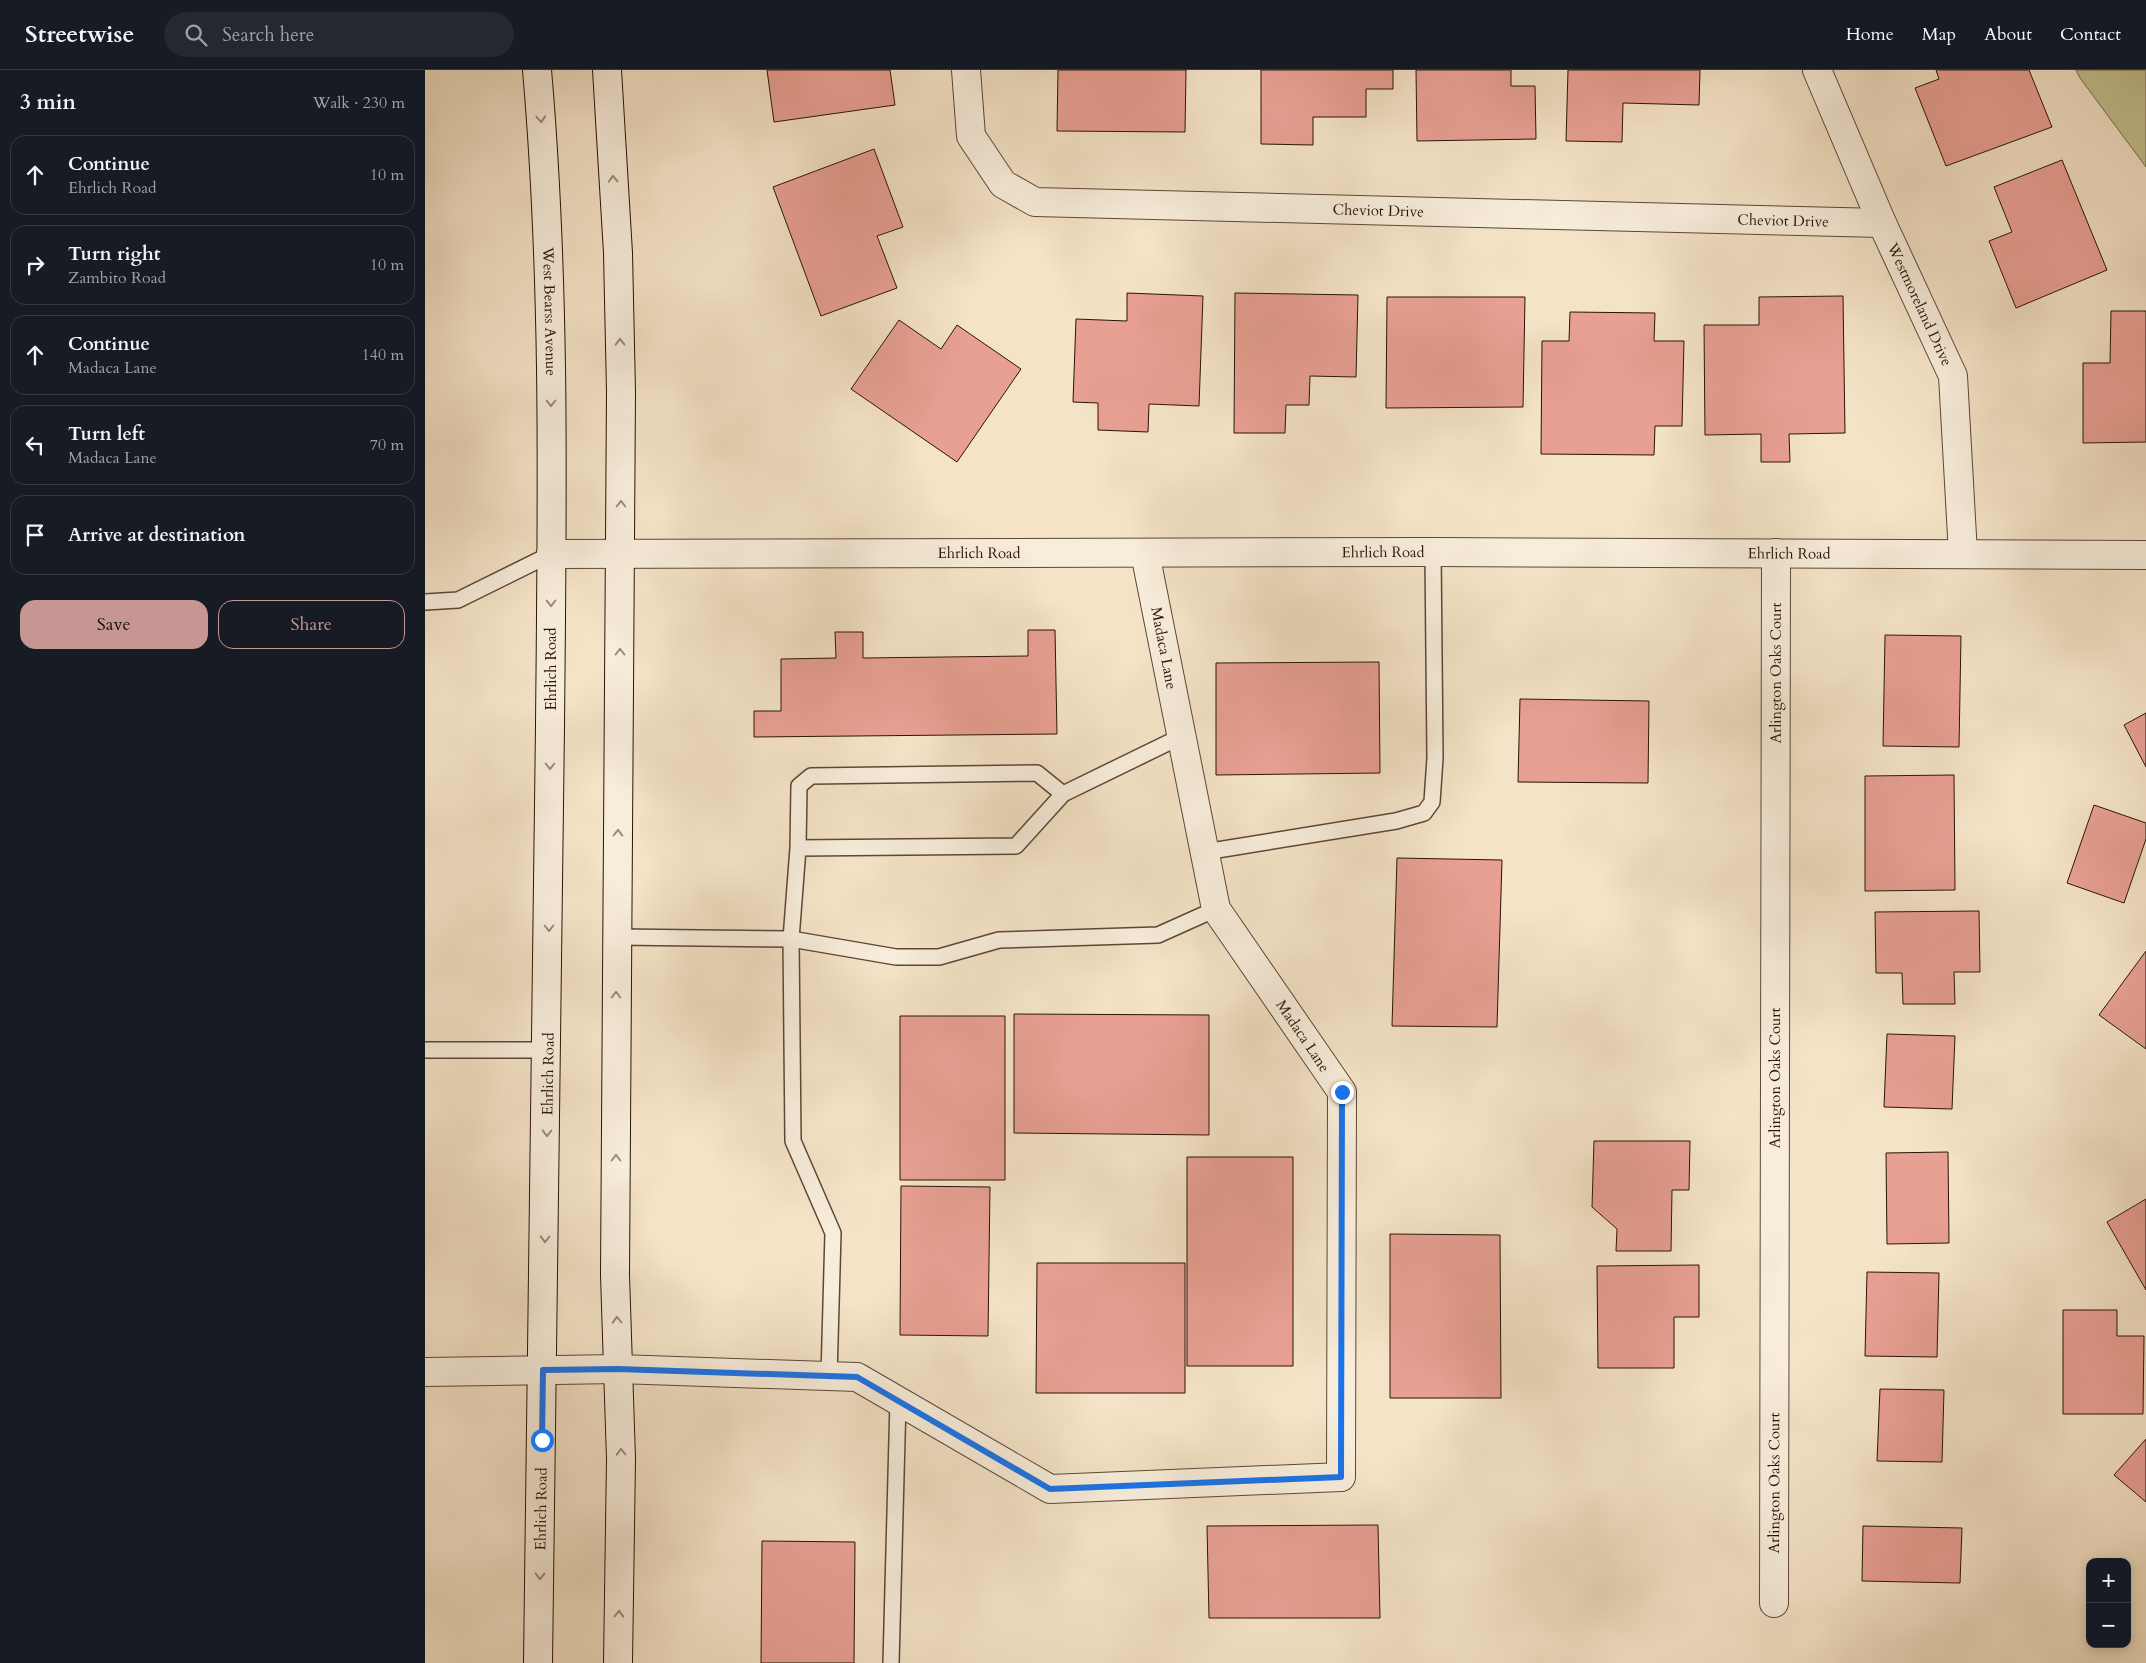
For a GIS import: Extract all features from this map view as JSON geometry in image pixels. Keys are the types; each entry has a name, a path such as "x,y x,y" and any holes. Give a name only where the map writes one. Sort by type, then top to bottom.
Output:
{"street":[{"name":"West Bearss Avenue","path":"537,70 545,184 550,333 551,554"},
{"path":"607,70 618,253 621,553 615,1275 621,1459 618,1663"},
{"name":"Cheviot Drive","path":"965,70 971,136 1003,184 1035,202 1882,223"},
{"name":"Westmoreland Drive","path":"1817,70 1882,223 1953,376 1963,554"},
{"name":"Ehrlich Road","path":"538,1663 548,1050 551,554 1433,552 2146,555"},
{"name":"Madaca Lane","path":"425,1372 618,1369 857,1377 1050,1489 1341,1477 1342,1092 1216,909 1145,553"},
{"name":"Arlington Oaks Court","path":"1773,1603 1776,553"}],"lane":[{"path":"1205,852 1403,820 1424,813 1432,802 1435,758 1433,552"},
{"path":"425,602 458,600 551,554"},
{"path":"798,848 1016,846 1063,794 1182,736"},
{"path":"829,1376 833,1233 793,1142 791,939 798,848 799,786 811,776 1037,772 1063,794"},
{"path":"617,937 791,939 896,956 939,956 999,940 1158,935 1216,909"},
{"path":"425,1050 548,1050"},
{"path":"891,1663 898,1401"}],"shaded area":[{"path":"2076,70 2146,70 2146,167 2080,78"}],"building":[{"path":"767,70 890,70 895,105 774,122"},
{"path":"1058,70 1186,70 1185,132 1057,131"},
{"path":"1261,70 1393,70 1393,89 1366,89 1366,117 1313,117 1313,145 1261,144"},
{"path":"1416,70 1511,70 1511,86 1535,86 1536,139 1417,141"},
{"path":"1568,70 1700,70 1699,105 1623,103 1622,142 1566,141"},
{"path":"1936,70 2029,70 2052,127 1946,166 1915,88 1939,79"},
{"path":"874,149 903,227 877,236 897,288 821,316 773,187"},
{"path":"2062,160 2107,270 2016,308 1989,241 2012,232 1994,187"},
{"path":"1127,293 1203,296 1199,406 1149,404 1148,432 1098,430 1098,403 1073,402 1076,319 1127,321"},
{"path":"1235,293 1358,295 1356,377 1310,376 1309,405 1286,405 1285,433 1234,433"},
{"path":"1843,296 1845,433 1789,434 1790,462 1761,462 1761,434 1705,435 1704,325 1759,325 1759,297"},
{"path":"1387,297 1525,297 1523,407 1386,408"},
{"path":"2111,311 2146,311 2146,442 2083,443 2083,363 2110,363"},
{"path":"1570,312 1655,313 1654,341 1684,341 1682,426 1655,426 1654,455 1541,454 1542,341 1569,341"},
{"path":"899,320 941,349 957,325 1021,369 957,462 851,389"},
{"path":"1028,630 1055,630 1057,734 754,737 754,711 781,711 781,659 836,658 835,632 863,632 863,658 1028,656"},
{"path":"1885,635 1961,636 1959,747 1883,746"},
{"path":"1379,662 1380,773 1216,775 1216,663"},
{"path":"1520,699 1649,701 1648,783 1518,782"},
{"path":"2146,713 2146,767 2124,725"},
{"path":"1954,775 1955,890 1865,891 1865,776"},
{"path":"2094,805 2146,823 2146,839 2124,903 2067,883"},
{"path":"1397,858 1502,860 1497,1027 1392,1026"},
{"path":"1979,911 1980,972 1954,972 1955,1004 1903,1004 1902,973 1876,973 1875,912"},
{"path":"2146,951 2146,1049 2099,1015"},
{"path":"1014,1014 1209,1015 1209,1135 1014,1133"},
{"path":"900,1016 1005,1016 1005,1180 900,1180"},
{"path":"1887,1034 1955,1036 1952,1109 1884,1107"},
{"path":"1594,1141 1690,1141 1689,1190 1672,1190 1671,1251 1616,1251 1617,1229 1592,1207"},
{"path":"1948,1152 1949,1243 1887,1244 1886,1153"},
{"path":"1187,1157 1293,1157 1293,1366 1187,1366"},
{"path":"901,1186 990,1187 988,1336 900,1335"},
{"path":"2146,1199 2146,1290 2107,1222"},
{"path":"1390,1234 1500,1235 1501,1398 1390,1398"},
{"path":"1037,1263 1185,1263 1185,1393 1036,1393"},
{"path":"1699,1265 1699,1317 1674,1317 1674,1368 1598,1368 1597,1266"},
{"path":"1867,1272 1939,1273 1937,1357 1865,1356"},
{"path":"2063,1310 2117,1310 2117,1336 2144,1336 2143,1414 2063,1414"},
{"path":"1880,1389 1944,1390 1942,1462 1877,1461"},
{"path":"2146,1439 2146,1502 2114,1475"},
{"path":"1378,1525 1380,1618 1209,1618 1207,1526"},
{"path":"1863,1526 1962,1528 1960,1583 1862,1581"},
{"path":"762,1541 855,1542 854,1663 761,1663"}],"route":[{"path":"542,1440 543,1370 618,1369 857,1377 1050,1489 1341,1477 1342,1092"}]}
